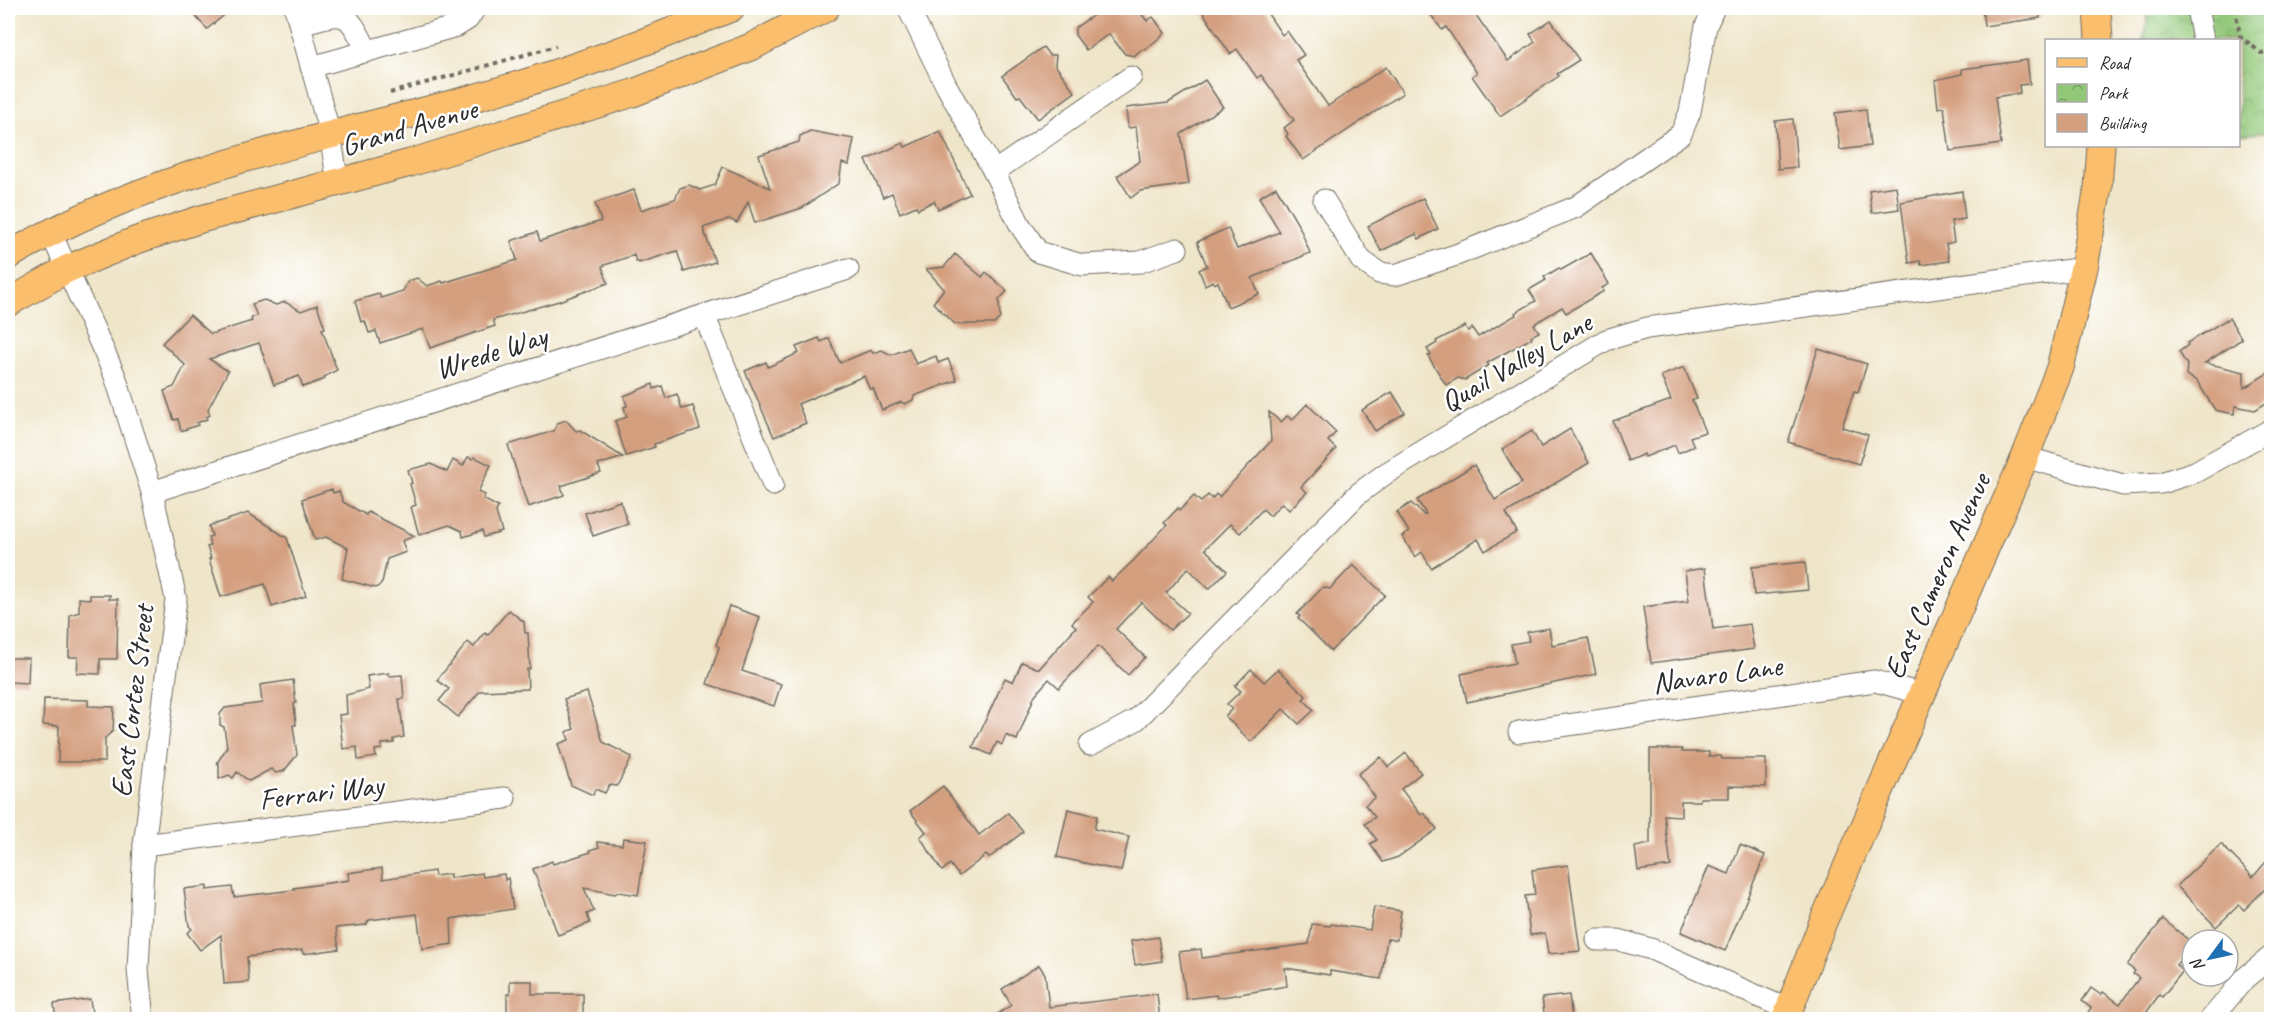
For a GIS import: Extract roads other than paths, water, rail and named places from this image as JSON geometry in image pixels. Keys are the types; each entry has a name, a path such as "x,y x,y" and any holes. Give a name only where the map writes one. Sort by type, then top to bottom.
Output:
{"main road":[{"name":"Grand Avenue","path":"8,256 50,231 172,181 330,134 472,98 641,44 731,8"},
{"name":"Grand Avenue","path":"8,303 67,269 137,240 201,219 411,163 633,93 751,47 826,8"},
{"path":"2097,8 2099,39"},
{"name":"East Cameron Avenue","path":"1787,1015 1823,922 2025,457 2060,368 2084,268 2098,188 2101,147"}],"street":[{"path":"311,67 457,26 468,19 475,8"},
{"path":"908,8 1020,225 1038,252 1082,265 1140,262 1177,249"},
{"path":"1324,200 1361,260 1378,273 1395,275 1456,255 1576,207 1681,134 1690,112 1706,26 1714,8"},
{"path":"2197,8 2203,39"},
{"path":"338,183 330,134 297,16 347,17 355,25 368,51"},
{"path":"994,172 1131,77"},
{"name":"East Cortez Street","path":"50,231 115,376 152,492 176,599 144,845 138,970 143,1020"},
{"name":"Quail Valley Lane","path":"1090,745 1136,720 1358,494 1385,474 1606,340 1647,328 2084,268"},
{"name":"Wrede Way","path":"152,492 848,269"},
{"path":"704,315 773,485"},
{"path":"2025,457 2124,485 2161,483 2195,472 2271,429"},
{"name":"Navaro Lane","path":"1519,732 1875,681 1922,694"},
{"name":"Ferrari Way","path":"144,845 505,798"},
{"path":"1596,940 1619,940 1651,949 1787,1015"},
{"path":"2210,1020 2245,978 2271,956"}]}
